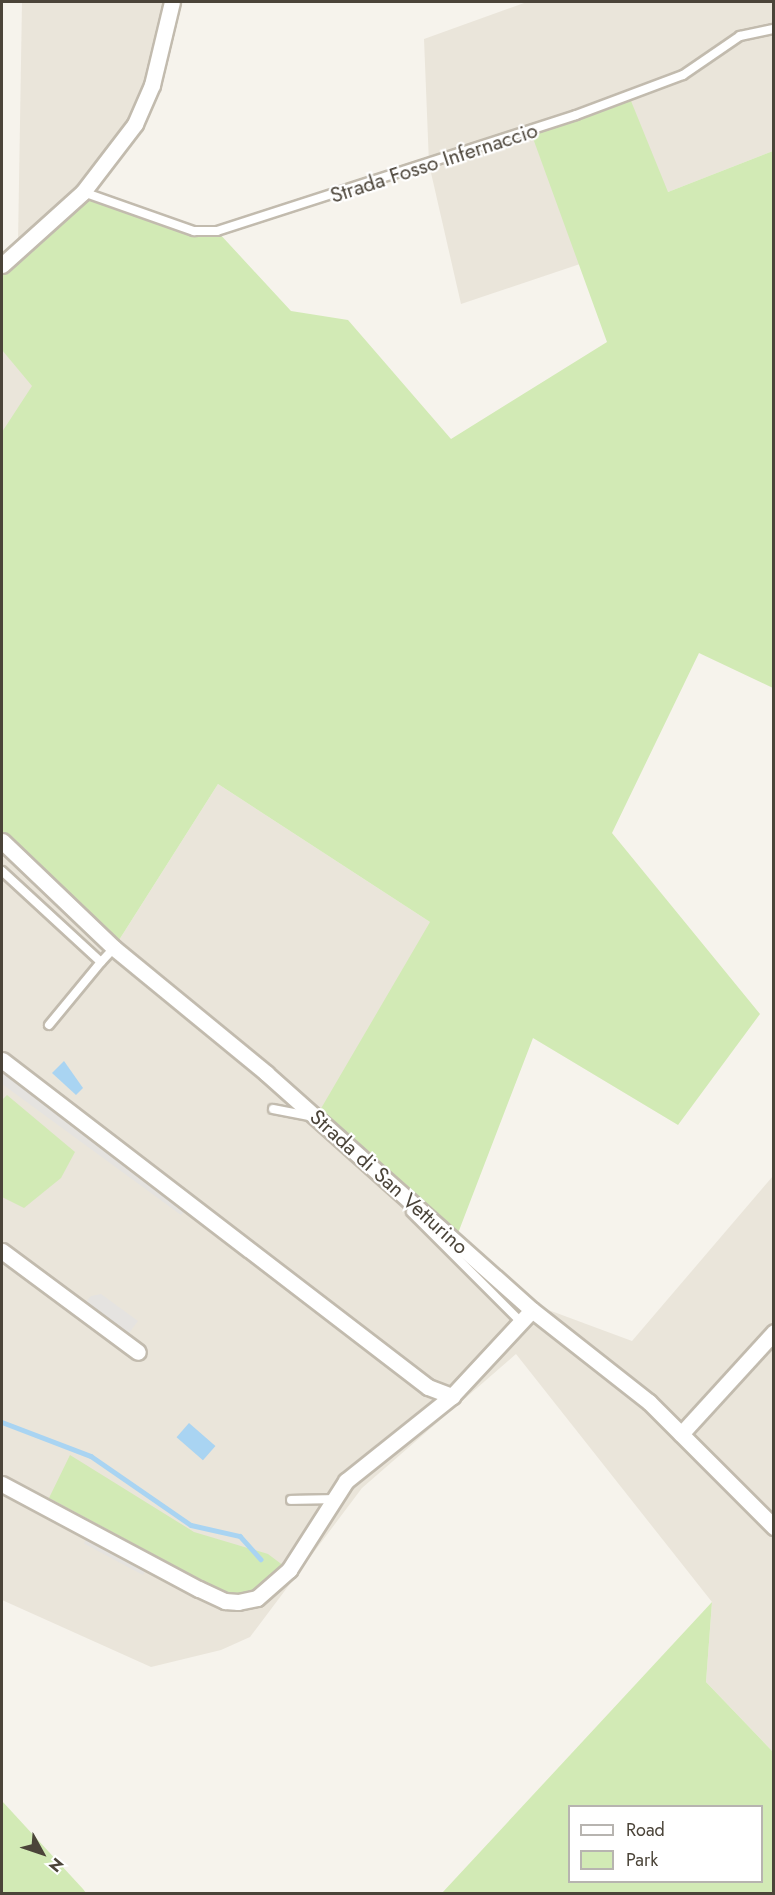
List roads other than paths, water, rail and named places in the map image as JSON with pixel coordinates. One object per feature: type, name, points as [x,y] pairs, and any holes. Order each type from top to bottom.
[{"type":"street","points":[[2,265],[84,192],[112,160],[135,124],[152,85],[172,2]]},
{"type":"street","name":"Strada di San Vetturino","points":[[2,841],[114,948],[316,1117],[532,1310],[594,1355],[681,1434],[774,1527]]},
{"type":"street","points":[[2,1060],[428,1387],[452,1396]]},
{"type":"street","points":[[2,1251],[138,1352]]},
{"type":"street","points":[[2,1484],[169,1574],[225,1601],[238,1602],[257,1598],[289,1570],[346,1481],[452,1396],[532,1310]]},
{"type":"street","points":[[681,1434],[774,1332]]},
{"type":"lane","name":"Strada Fosso Infernaccio","points":[[84,192],[194,231],[217,231],[576,115],[683,75],[740,36],[774,28]]},
{"type":"lane","points":[[2,871],[101,962]]},
{"type":"lane","points":[[49,1025],[114,948]]},
{"type":"lane","points":[[273,1109],[316,1117],[520,1321]]},
{"type":"lane","points":[[291,1500],[335,1499]]},
{"type":"water","points":[[64,1061],[83,1088],[76,1095],[52,1073]]},
{"type":"water","points":[[189,1423],[215,1446],[203,1460],[177,1437]]},
{"type":"waterway","points":[[2,1422],[91,1456],[191,1525],[240,1536],[261,1559]]}]
